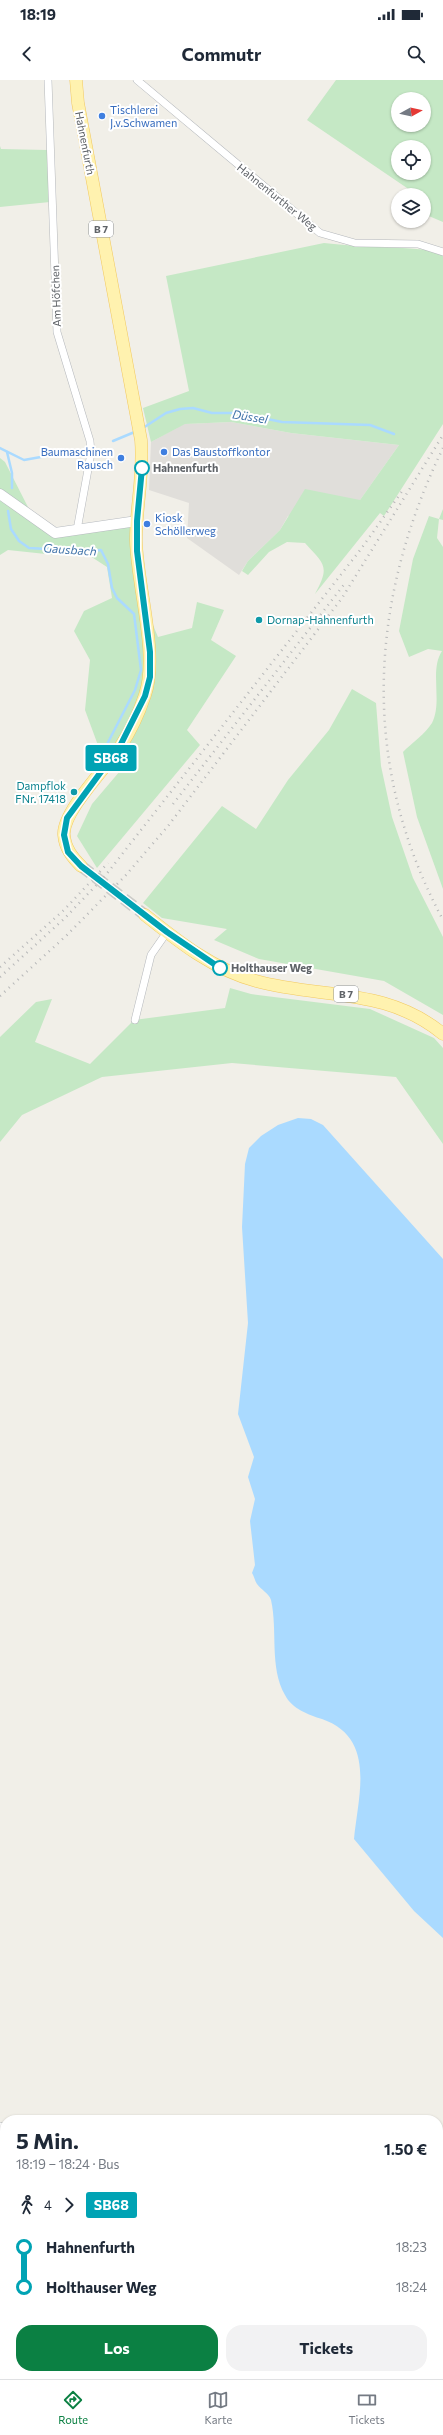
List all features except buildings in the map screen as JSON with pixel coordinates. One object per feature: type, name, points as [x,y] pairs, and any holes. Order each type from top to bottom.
[{"type":"main road","name":"Hahnenfurth","points":[[76,80],[78,103],[140,440],[143,464],[137,521],[138,577],[150,652],[150,677],[142,702],[120,746],[67,818],[64,835],[68,852],[81,866]]},
{"type":"main road","name":"B 7","points":[[145,916],[220,968],[276,986],[372,999],[413,1015],[443,1034]]},
{"type":"street","name":"Am Höfchen","points":[[48,80],[57,332],[90,441],[91,453],[80,504],[77,530]]},
{"type":"street","name":"Hahnenfurther Weg","points":[[137,80],[320,233],[355,243],[418,244],[443,252]]},
{"type":"street","points":[[0,494],[55,533],[137,521]]},
{"type":"street","points":[[135,1020],[150,955],[167,932]]},
{"type":"shaded area","points":[[231,422],[291,433],[399,445],[360,500],[288,516],[280,530],[248,561],[239,575],[187,538],[189,503],[149,490],[151,442],[184,424]]},
{"type":"green space","points":[[336,80],[443,80],[443,222],[431,217],[431,188],[407,188],[395,180],[431,180],[431,140],[391,140],[391,177],[307,120]]},
{"type":"green space","points":[[0,146],[1,149],[47,150],[50,202],[0,207]]},
{"type":"green space","points":[[324,243],[443,252],[443,424],[384,516],[380,513],[315,594],[320,585],[324,571],[321,561],[305,543],[287,542],[269,552],[248,575],[242,571],[248,561],[280,530],[305,489],[360,500],[399,445],[291,433],[231,422],[185,424],[151,442],[143,408],[189,391],[166,276]]},
{"type":"green space","points":[[0,458],[5,462],[30,511],[63,533],[133,525],[137,587],[158,637],[192,628],[197,602],[224,610],[211,640],[236,656],[187,730],[200,745],[97,868],[77,836],[92,804],[120,771],[99,748],[85,710],[90,660],[74,631],[84,611],[112,598],[107,567],[87,554],[55,555],[8,550],[0,555]]},
{"type":"green space","points":[[443,509],[443,520],[439,519]]},
{"type":"green space","points":[[429,516],[439,519],[437,538],[443,547],[443,889],[417,817],[403,752],[422,735],[432,723],[435,714],[437,696],[436,668],[442,651],[428,649],[409,657],[399,631],[413,559]]},
{"type":"green space","points":[[352,689],[376,703],[381,766],[392,817],[413,878],[443,937],[443,1015],[384,981],[259,959],[214,940],[227,929],[162,918],[143,903],[222,806],[256,829],[288,780],[329,730]]},
{"type":"green space","points":[[230,988],[251,994],[370,1009],[434,1038],[443,1048],[443,1144],[396,1077],[232,1063],[102,1077],[22,1115],[0,1142],[0,1037],[36,1002],[52,999],[35,1042],[90,1064],[134,1020],[225,1008]]},
{"type":"water","points":[[298,1118],[311,1119],[323,1125],[443,1259],[443,1938],[414,1911],[354,1839],[360,1787],[360,1770],[357,1754],[351,1740],[339,1728],[296,1708],[285,1695],[280,1684],[275,1661],[274,1624],[271,1600],[269,1595],[257,1584],[252,1573],[255,1565],[250,1521],[255,1499],[248,1477],[254,1457],[238,1414],[248,1323],[242,1227],[245,1164],[249,1148],[261,1136],[278,1125]]},
{"type":"waterway","name":"Düssel","points":[[143,428],[166,413],[180,409],[193,408],[212,413],[238,413],[282,422],[370,425],[394,434]]},
{"type":"waterway","name":"Düssel","points":[[113,441],[137,431]]},
{"type":"waterway","name":"Düssel","points":[[0,448],[24,460],[63,453]]},
{"type":"waterway","name":"Gausbach","points":[[7,452],[12,473],[12,488]]},
{"type":"waterway","name":"Gausbach","points":[[8,511],[11,529],[19,541],[29,548],[84,551],[101,550],[108,564],[112,588],[117,598],[134,614],[141,670],[135,690],[102,754]]},
{"type":"tunnel","points":[[81,866],[145,915]]},
{"type":"railway","points":[[0,996],[67,935],[126,875],[168,826],[342,598],[443,435]]},
{"type":"railway","points":[[443,448],[418,506],[400,565],[388,625],[384,684],[387,743],[397,803],[416,862],[443,920]]},
{"type":"railway","points":[[0,977],[65,918],[105,876],[361,549],[403,490]]},
{"type":"railway","points":[[173,804],[346,582]]},
{"type":"railway","points":[[0,967],[64,910],[108,863]]},
{"type":"bus line","name":"SB68","points":[[142,468],[141,496],[136,538],[138,577],[150,652],[150,677],[145,696],[120,746],[67,818],[64,835],[68,852],[81,866],[194,952],[220,968]]},
{"type":"place","name":"Tischlerei J.v.Schwamen","points":[[102,116]]},
{"type":"place","name":"Das Baustoffkontor","points":[[164,452]]},
{"type":"place","name":"Baumaschinen Rausch","points":[[121,458]]},
{"type":"place","name":"Hahnenfurth","points":[[142,468]]},
{"type":"place","name":"Kiosk Schöllerweg","points":[[147,524]]},
{"type":"place","name":"Dornap-Hahnenfurth","points":[[259,620]]},
{"type":"place","name":"Dampflok FNr. 17418","points":[[74,792]]},
{"type":"place","name":"Holthauser Weg","points":[[220,968]]}]
